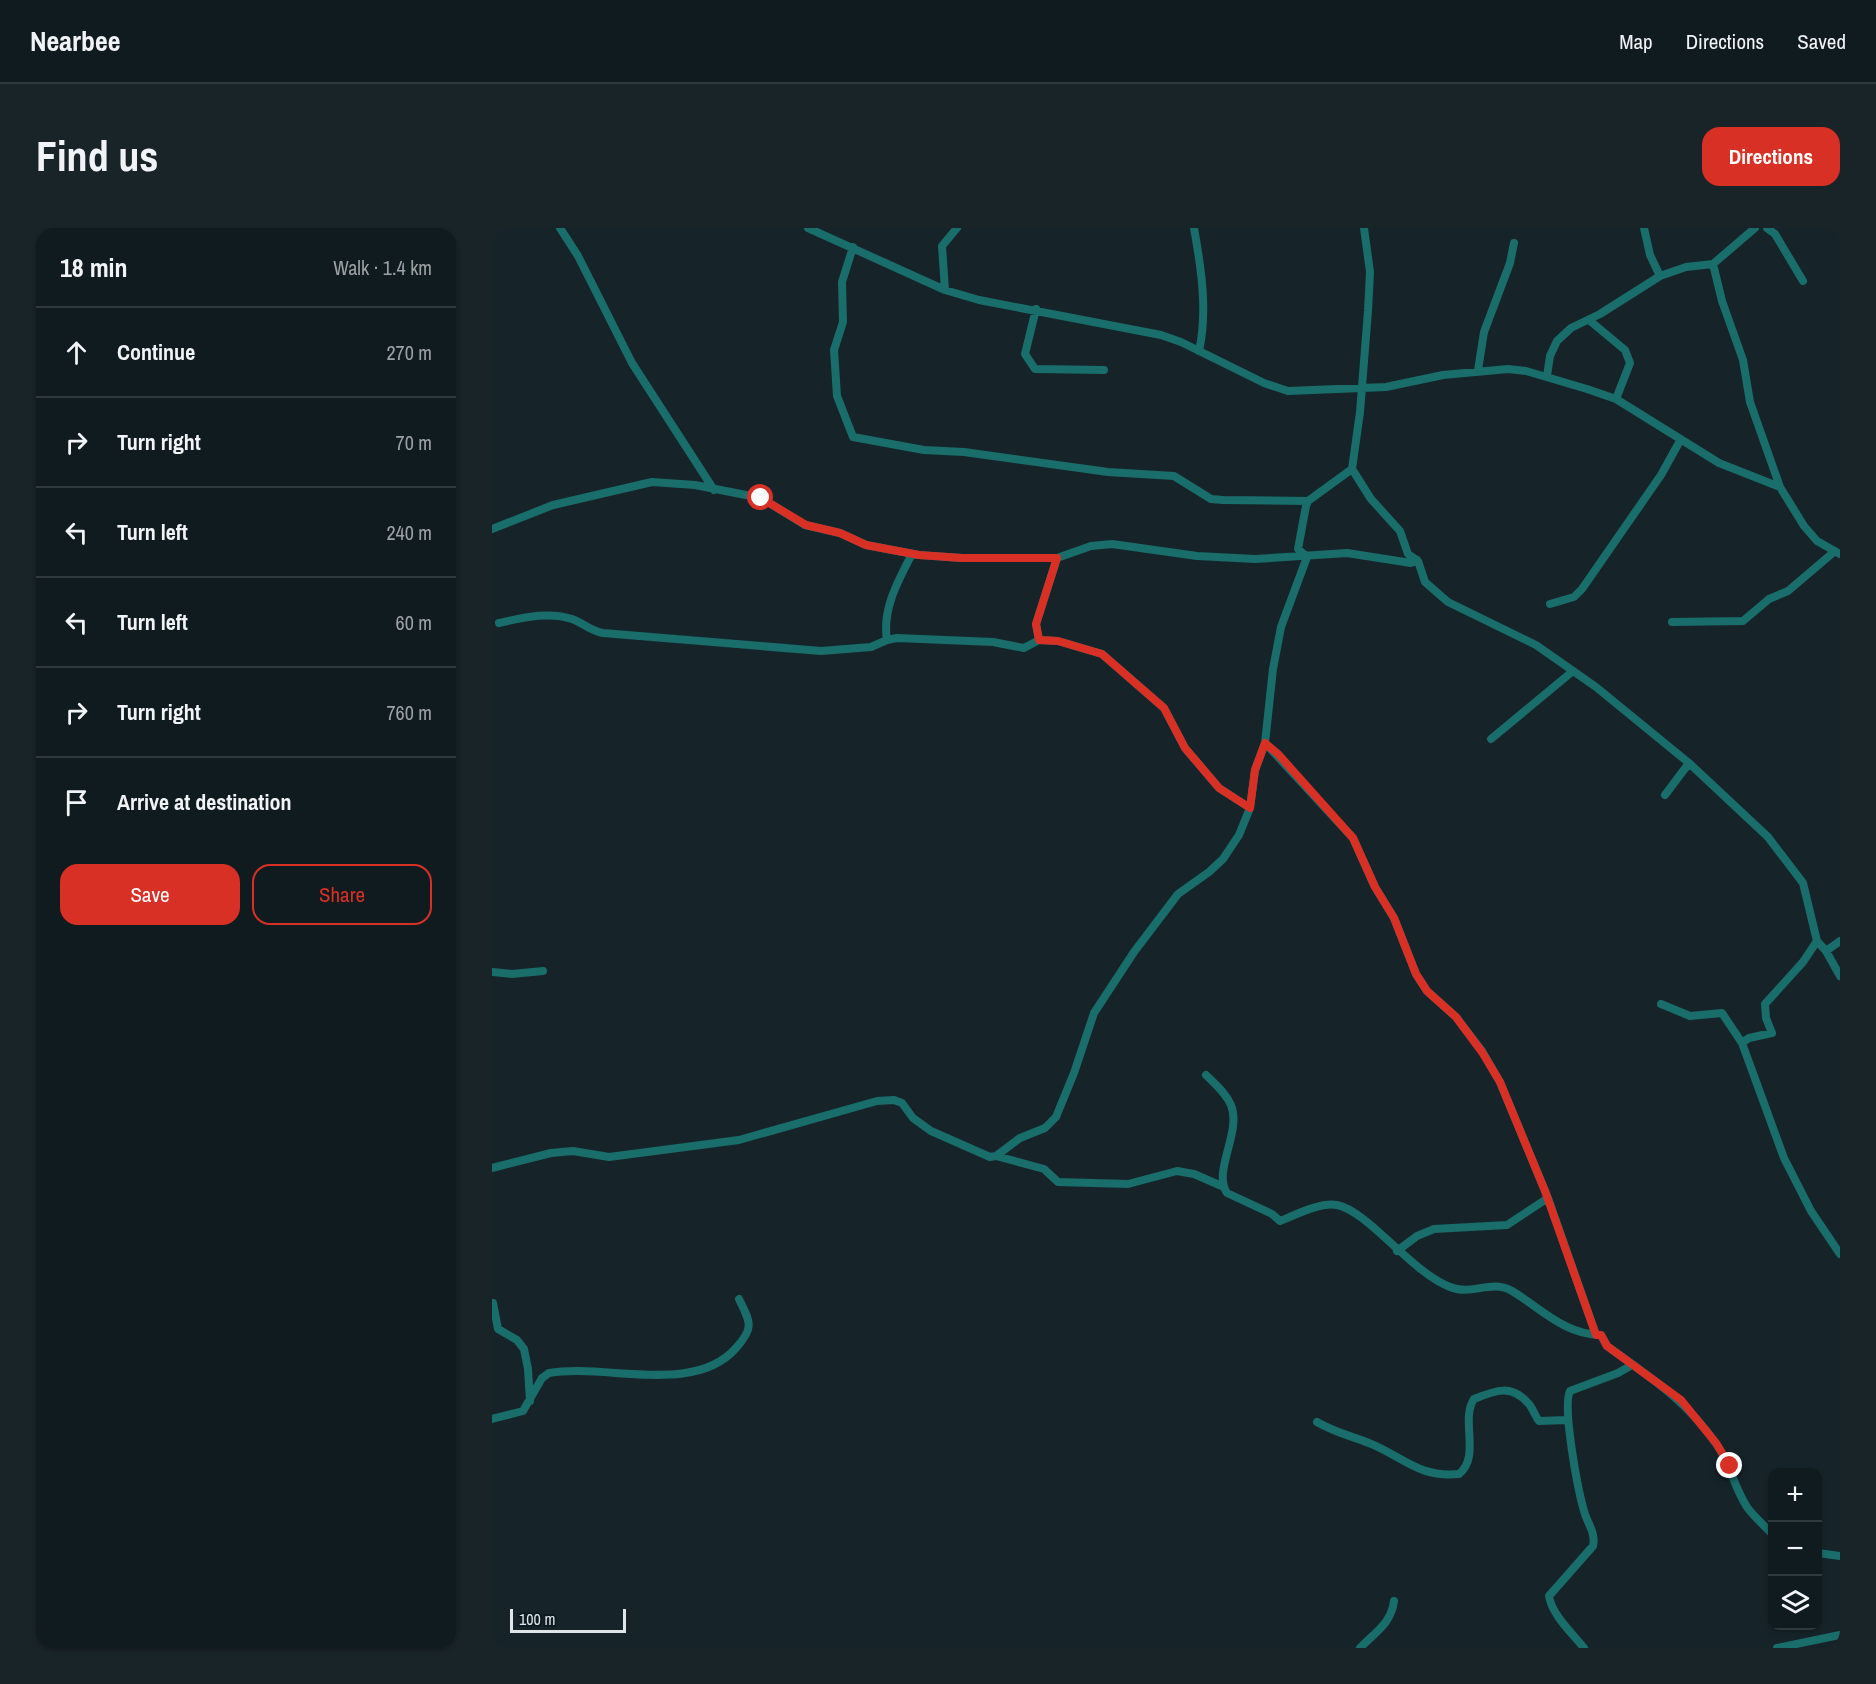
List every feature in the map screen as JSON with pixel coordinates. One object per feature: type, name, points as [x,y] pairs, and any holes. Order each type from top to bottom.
[{"type":"street","points":[[560,228],[578,256],[632,363],[714,490]]},
{"type":"street","points":[[808,228],[945,290],[979,300],[1036,309],[1161,335],[1264,383],[1288,391],[1362,389],[1478,370],[1509,369],[1547,376],[1617,399],[1736,471],[1754,475],[1780,487]]},
{"type":"street","points":[[945,290],[942,246],[957,228]]},
{"type":"street","points":[[1194,228],[1204,322],[1198,351]]},
{"type":"street","points":[[1364,228],[1370,272],[1362,389],[1352,469],[1371,499],[1400,531],[1408,554],[1417,560],[1425,582],[1448,602],[1536,645],[1573,671],[1689,763],[1768,837],[1803,883],[1817,941],[1826,951],[1840,976]]},
{"type":"street","points":[[1644,228],[1650,255],[1660,276]]},
{"type":"street","points":[[1547,376],[1550,356],[1557,341],[1572,328],[1660,276],[1686,267],[1713,264],[1755,228]]},
{"type":"street","points":[[1767,228],[1775,234],[1803,281]]},
{"type":"street","points":[[1478,370],[1484,332],[1510,263],[1514,243]]},
{"type":"street","points":[[853,247],[842,282],[843,322],[834,351],[837,396],[853,437],[924,450],[964,452],[1108,472],[1174,476],[1211,499],[1308,501],[1352,469]]},
{"type":"street","points":[[1672,622],[1743,621],[1769,599],[1788,591],[1837,552],[1817,541],[1804,526],[1780,487],[1750,402],[1743,360],[1722,301],[1713,264]]},
{"type":"street","points":[[1036,309],[1025,354],[1030,366],[1035,369],[1104,370]]},
{"type":"street","points":[[1589,320],[1625,350],[1630,363],[1617,399]]},
{"type":"street","points":[[1550,604],[1574,597],[1582,589],[1655,484],[1681,439]]},
{"type":"street","points":[[492,529],[553,505],[652,482],[695,485],[761,498],[806,525],[840,533],[866,545],[912,554],[962,558],[1057,558],[1090,546],[1112,544],[1197,556],[1254,559],[1347,553],[1411,563],[1417,560]]},
{"type":"street","points":[[1307,556],[1298,549],[1308,501]]},
{"type":"street","points":[[887,640],[886,627],[893,591],[912,554]]},
{"type":"street","points":[[996,1156],[1020,1138],[1045,1128],[1056,1117],[1074,1073],[1094,1013],[1134,952],[1178,894],[1209,872],[1233,846],[1250,808],[1255,770],[1265,743],[1273,669],[1281,627],[1307,556]]},
{"type":"street","points":[[1039,640],[1036,624],[1057,558]]},
{"type":"street","points":[[499,623],[528,617],[553,616],[571,619],[603,633],[821,651],[872,647],[897,638],[993,642],[1024,648],[1039,640],[1058,641],[1102,654],[1164,708],[1185,748],[1219,788],[1250,808]]},
{"type":"street","points":[[1491,739],[1573,671]]},
{"type":"street","points":[[1265,743],[1353,838],[1375,887],[1394,918],[1416,974],[1427,991],[1456,1017],[1482,1052],[1500,1082],[1548,1198],[1596,1335],[1601,1335]]},
{"type":"street","points":[[1665,795],[1689,763]]},
{"type":"street","points":[[1742,1042],[1757,1035],[1772,1033],[1766,1018],[1765,1004],[1803,962],[1817,941]]},
{"type":"street","points":[[1826,951],[1840,941]]},
{"type":"street","points":[[492,972],[512,974],[543,971]]},
{"type":"street","points":[[1661,1004],[1690,1016],[1721,1012],[1742,1042],[1784,1158],[1811,1211],[1840,1253]]},
{"type":"street","points":[[1206,1076],[1221,1090],[1231,1105],[1233,1128],[1224,1165],[1224,1187],[1227,1193],[1272,1214],[1280,1221],[1326,1205],[1337,1205],[1360,1218],[1397,1251],[1438,1282],[1453,1289],[1471,1290],[1497,1285],[1510,1290],[1570,1330],[1601,1335]]},
{"type":"street","points":[[492,1168],[551,1153],[573,1151],[609,1157],[739,1140],[877,1101],[894,1100],[902,1103],[913,1118],[931,1131],[986,1156],[996,1156],[1044,1169],[1058,1182],[1128,1184],[1177,1171],[1194,1174],[1224,1187]]},
{"type":"street","points":[[1397,1251],[1417,1236],[1434,1229],[1507,1225],[1548,1198]]},
{"type":"street","points":[[492,1419],[523,1411],[542,1378],[549,1373],[692,1373],[714,1364],[729,1356],[750,1330],[749,1321],[739,1299]]},
{"type":"street","points":[[493,1303],[498,1329],[516,1340],[527,1358],[530,1401]]},
{"type":"street","points":[[1601,1335],[1607,1346],[1670,1390],[1696,1418],[1730,1466],[1739,1493],[1748,1509],[1768,1529]]},
{"type":"street","points":[[1584,1648],[1556,1612],[1549,1596],[1593,1546],[1594,1540],[1584,1511],[1567,1420],[1570,1391],[1618,1373],[1632,1365]]},
{"type":"street","points":[[1317,1422],[1335,1433],[1370,1443],[1420,1472],[1449,1475],[1459,1474],[1467,1465],[1470,1410],[1474,1399],[1504,1388],[1531,1406],[1539,1421],[1567,1420]]},
{"type":"street","points":[[1822,1554],[1840,1556]]},
{"type":"street","points":[[1360,1648],[1388,1621],[1393,1613],[1394,1601]]},
{"type":"street","points":[[1777,1648],[1840,1635]]},
{"type":"route","points":[[761,498],[773,503],[806,525],[840,533],[866,545],[919,555],[962,558],[1057,558],[1036,624],[1039,640],[1058,641],[1102,654],[1164,708],[1185,748],[1219,788],[1250,808],[1255,770],[1265,743],[1278,754],[1353,838],[1375,887],[1394,918],[1416,974],[1427,991],[1456,1017],[1482,1052],[1500,1082],[1526,1140],[1564,1240],[1596,1335],[1601,1335],[1607,1346],[1681,1400],[1716,1443],[1730,1466]]}]
